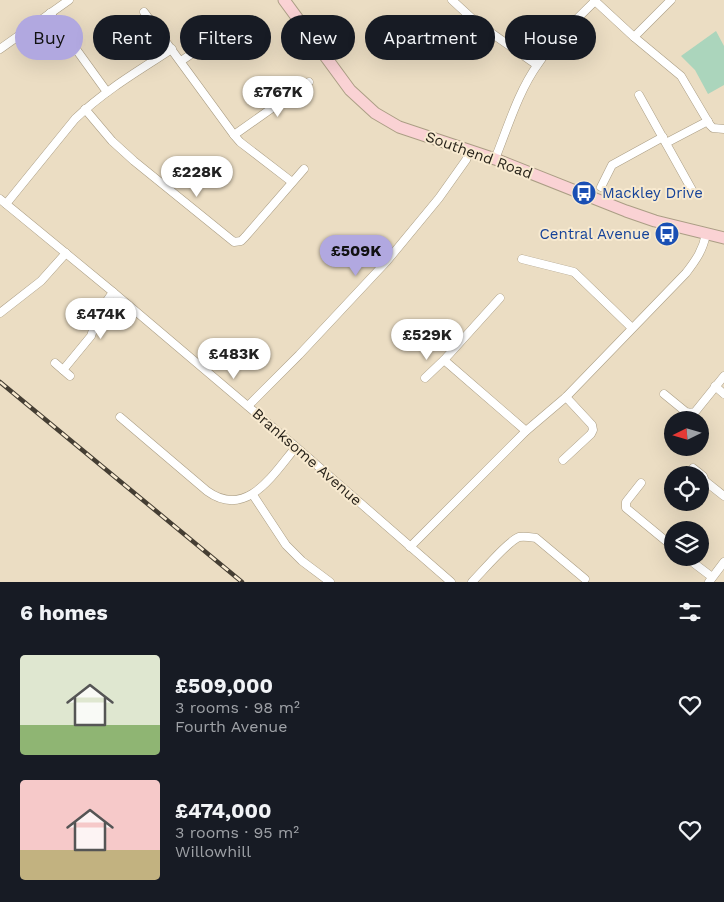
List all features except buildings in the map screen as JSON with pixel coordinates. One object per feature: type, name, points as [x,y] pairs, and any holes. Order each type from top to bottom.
[{"type":"street","points":[[1,45],[69,0]]},
{"type":"street","name":"Southend Road","points":[[284,0],[350,90],[375,113],[399,127],[495,159],[655,221],[724,238]]},
{"type":"street","points":[[452,0],[477,23],[537,65]]},
{"type":"street","points":[[634,37],[670,0]]},
{"type":"street","points":[[495,159],[522,94],[537,65],[556,40],[595,1],[681,76],[708,121],[714,128],[724,129]]},
{"type":"street","points":[[144,12],[240,142],[292,182]]},
{"type":"street","points":[[50,13],[107,92]]},
{"type":"street","points":[[3,201],[85,110],[107,92],[172,49]]},
{"type":"street","points":[[234,135],[308,82]]},
{"type":"street","points":[[639,95],[692,190]]},
{"type":"street","points":[[85,110],[112,142],[234,242],[241,241],[245,237],[304,169]]},
{"type":"street","points":[[601,187],[612,165],[708,121]]},
{"type":"street","points":[[248,406],[387,261],[439,198],[466,160],[470,150]]},
{"type":"street","name":"Branksome Avenue","points":[[3,201],[114,292],[451,582]]},
{"type":"street","points":[[410,548],[526,431],[566,396],[686,273],[704,246],[706,234]]},
{"type":"street","points":[[0,313],[41,281],[66,253]]},
{"type":"street","points":[[522,259],[574,272],[632,328]]},
{"type":"street","points":[[63,370],[91,336],[99,312],[114,292]]},
{"type":"street","points":[[425,378],[444,360],[500,298]]},
{"type":"street","points":[[444,360],[526,431]]},
{"type":"street","points":[[55,363],[70,376]]},
{"type":"street","points":[[664,394],[686,412],[691,413],[694,412],[724,376]]},
{"type":"street","points":[[715,386],[724,394]]},
{"type":"street","points":[[563,460],[593,430],[592,425],[566,396]]},
{"type":"street","points":[[120,417],[215,496],[224,499],[239,500],[253,495],[296,447]]},
{"type":"street","points":[[641,483],[626,502],[626,508],[664,539]]},
{"type":"street","points":[[709,484],[724,496]]},
{"type":"street","points":[[253,495],[286,545],[302,561],[330,582]]},
{"type":"street","points":[[472,582],[508,545],[518,538],[526,536],[536,538],[585,579]]},
{"type":"street","points":[[695,566],[710,580],[724,562]]},
{"type":"green space","points":[[716,31],[724,46],[724,85],[708,94],[695,70],[681,56]]},
{"type":"railway","points":[[0,382],[242,582]]},
{"type":"place","name":"Mackley Drive","points":[[584,193]]},
{"type":"place","name":"Central Avenue","points":[[667,234]]}]
